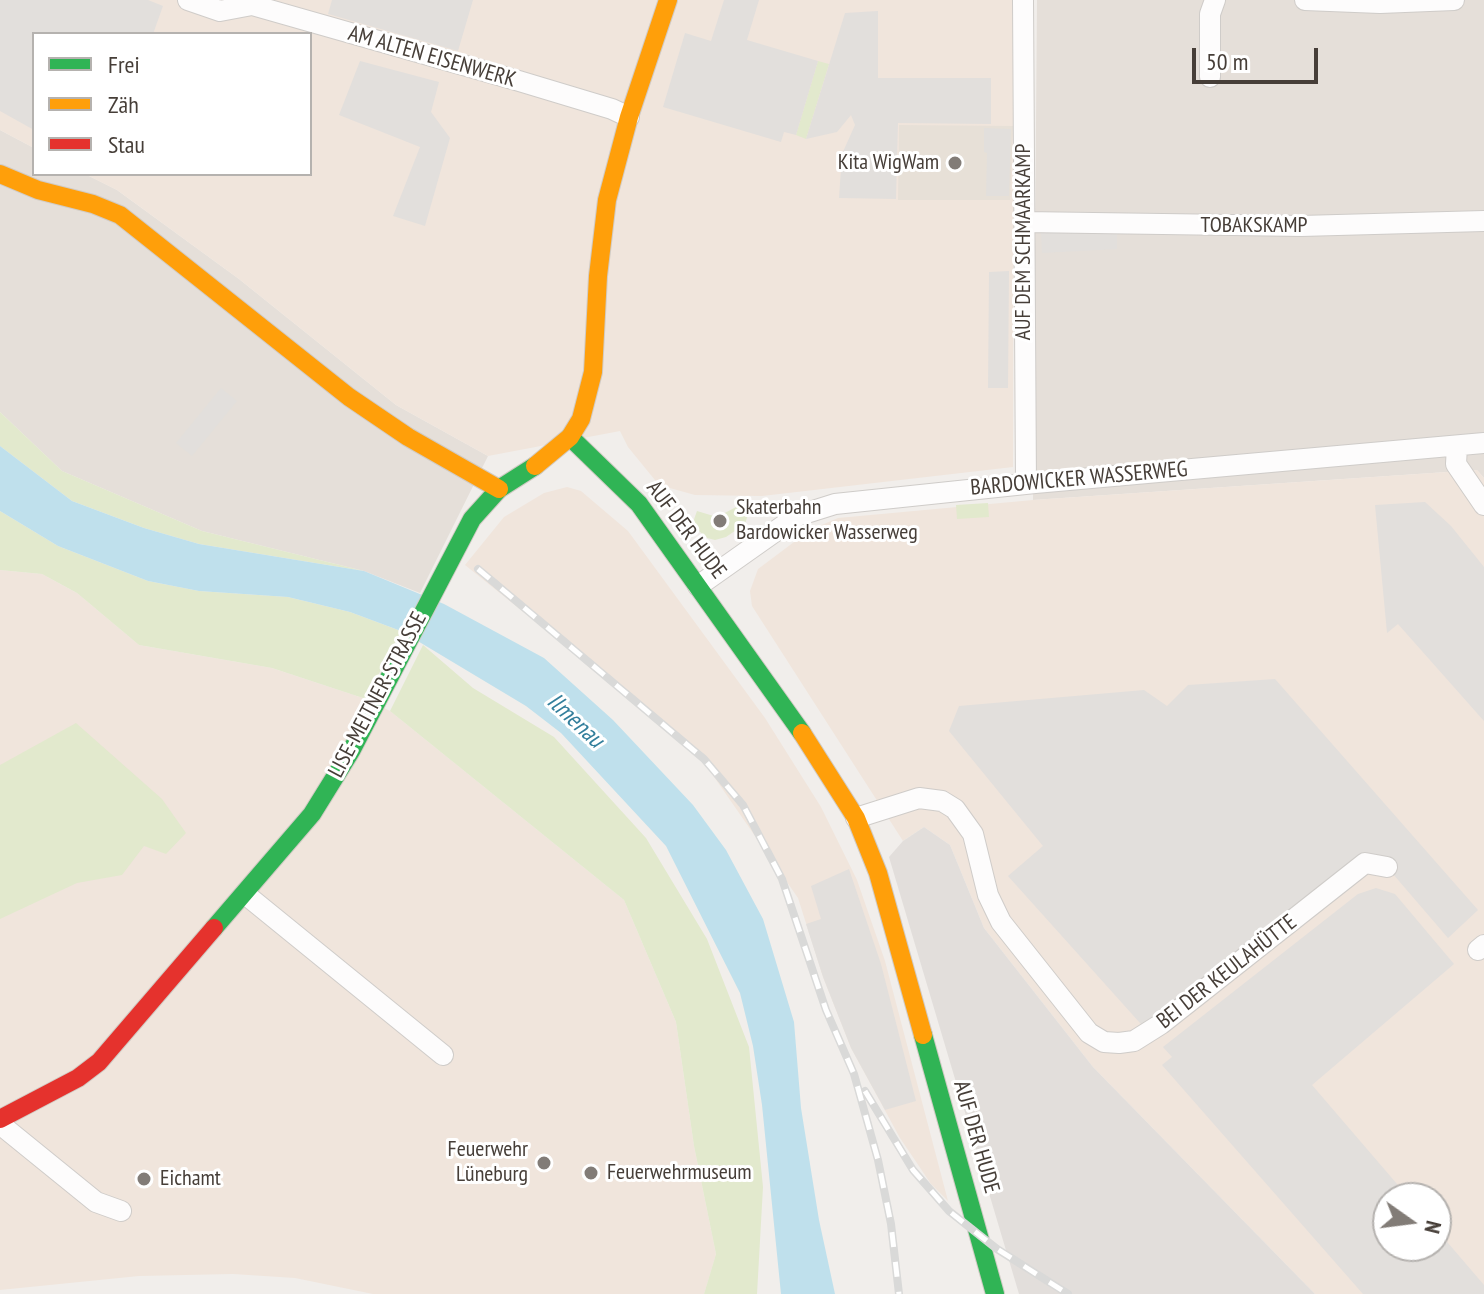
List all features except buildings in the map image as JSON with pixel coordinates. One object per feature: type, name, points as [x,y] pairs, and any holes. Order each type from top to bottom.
[{"type":"street","name":"AM ALTEN EISENWERK","points":[[188,0],[220,11],[252,5],[532,85],[629,117]]},
{"type":"street","points":[[0,174],[38,190],[93,204],[120,215],[356,403],[499,489],[538,464],[570,437],[581,419],[589,396],[601,238],[610,188],[629,117],[668,0]]},
{"type":"street","name":"AUF DEM SCHMAARKAMP","points":[[1023,0],[1026,484]]},
{"type":"street","points":[[1210,77],[1210,14],[1215,0]]},
{"type":"street","points":[[1305,0],[1333,3],[1454,0]]},
{"type":"street","name":"TOBAKSKAMP","points":[[1024,222],[1301,226],[1484,221]]},
{"type":"street","name":"AUF DER HUDE","points":[[570,437],[639,504],[821,759],[856,818],[878,873],[995,1294]]},
{"type":"street","name":"BARDOWICKER WASSERWEG","points":[[698,586],[797,516],[818,508],[870,499],[1484,443]]},
{"type":"street","points":[[1457,446],[1456,464],[1484,505]]},
{"type":"street","name":"LISE-MEITNER-STRASSE","points":[[121,1211],[96,1202],[0,1121],[78,1078],[99,1062],[312,814],[373,710],[472,519],[499,489]]},
{"type":"street","name":"BEI DER KEULAHÜTTE","points":[[856,818],[919,798],[942,801],[955,809],[973,834],[988,895],[1001,922],[1089,1033],[1104,1042],[1134,1041],[1161,1024],[1365,863],[1387,867]]},
{"type":"street","points":[[245,894],[443,1055]]},
{"type":"shaded area","points":[[0,0],[1014,0],[1013,467],[762,496],[695,495],[659,485],[628,447],[620,431],[488,456],[396,405],[239,279],[117,190],[89,176],[312,176],[312,32],[32,32],[32,147],[0,130]]},
{"type":"shaded area","points":[[0,0],[148,0],[163,6],[154,32],[32,32],[32,129],[0,111]]},
{"type":"shaded area","points":[[332,0],[473,0],[458,51],[328,14]]},
{"type":"shaded area","points":[[724,0],[759,0],[747,40],[818,61],[796,135],[784,132],[781,142],[663,107],[685,33],[711,41]]},
{"type":"shaded area","points":[[1037,0],[1484,0],[1484,478],[1477,470],[1033,500]]},
{"type":"shaded area","points":[[878,11],[878,78],[991,78],[991,124],[898,123],[896,199],[839,198],[842,154],[855,125],[851,115],[837,132],[806,139],[845,13]]},
{"type":"shaded area","points":[[360,61],[439,82],[431,112],[450,138],[425,226],[393,216],[420,147],[339,115]]},
{"type":"shaded area","name":"Kita WigWam","points":[[899,125],[1013,126],[1010,200],[898,200]]},
{"type":"shaded area","points":[[984,128],[1011,129],[1009,196],[986,196]]},
{"type":"shaded area","points":[[0,130],[32,147],[32,176],[89,176],[117,190],[239,279],[396,405],[488,456],[420,593],[364,571],[202,531],[62,471],[0,412]]},
{"type":"shaded area","points":[[1041,231],[1117,231],[1117,249],[1042,253]]},
{"type":"shaded area","points":[[1009,271],[1008,388],[988,388],[989,272]]},
{"type":"shaded area","points":[[221,388],[237,401],[192,456],[176,443]]},
{"type":"shaded area","points":[[1477,470],[1484,478],[1484,1294],[1315,1294],[1093,1067],[984,928],[950,845],[924,827],[903,841],[752,606],[750,591],[758,569],[810,530],[838,518],[1033,500]]},
{"type":"shaded area","points":[[567,487],[581,491],[628,531],[765,718],[821,807],[857,880],[885,961],[948,1201],[931,1184],[900,1138],[851,1048],[823,977],[798,898],[703,761],[465,565],[504,517],[544,493]]},
{"type":"shaded area","points":[[1425,502],[1451,526],[1484,567],[1484,721],[1398,624],[1387,633],[1375,505]]},
{"type":"shaded area","points":[[0,570],[42,574],[77,593],[139,645],[272,668],[366,699],[390,711],[624,900],[676,1022],[694,1146],[716,1254],[704,1294],[373,1294],[295,1278],[233,1274],[139,1276],[0,1290]]},
{"type":"shaded area","points":[[1275,679],[1478,910],[1448,938],[1387,867],[1365,864],[1149,1033],[1008,876],[1043,846],[949,731],[959,706],[1144,690],[1167,706],[1188,685]]},
{"type":"shaded area","points":[[924,827],[950,845],[984,928],[1093,1067],[1315,1294],[1019,1294],[889,857],[903,841]]},
{"type":"shaded area","points":[[849,869],[881,964],[916,1101],[885,1110],[851,1048],[806,924],[821,919],[811,886]]},
{"type":"shaded area","points":[[1376,888],[1395,894],[1454,964],[1312,1085],[1395,1182],[1372,1182],[1372,1262],[1452,1262],[1452,1248],[1484,1285],[1484,1294],[1363,1294],[1162,1065],[1172,1057],[1163,1047],[1358,894]]},
{"type":"green space","points":[[818,61],[829,64],[806,139],[796,135]]},
{"type":"green space","points":[[0,412],[62,471],[202,531],[364,571],[199,544],[144,528],[72,501],[0,446]]},
{"type":"green space","points":[[988,503],[989,517],[957,519],[956,505]]},
{"type":"green space","name":"Skaterbahn Bardowicker Wasserweg","points":[[740,505],[751,505],[745,524],[726,537],[715,540],[707,538],[692,525],[697,511],[717,517]]},
{"type":"green space","points":[[0,511],[58,546],[148,581],[199,591],[288,597],[350,612],[401,631],[366,699],[272,668],[139,645],[77,593],[42,574],[0,570]]},
{"type":"green space","points":[[423,645],[473,688],[554,737],[646,838],[707,939],[749,1047],[763,1187],[757,1294],[704,1294],[716,1254],[694,1146],[676,1022],[624,900],[390,711]]},
{"type":"green space","points":[[76,723],[162,799],[186,833],[166,854],[144,846],[122,875],[77,883],[0,919],[0,765]]},
{"type":"water","name":"Ilmenau","points":[[0,446],[72,501],[144,528],[199,544],[364,571],[444,604],[544,658],[613,720],[693,805],[726,850],[763,919],[794,1022],[801,1108],[819,1220],[835,1294],[781,1294],[762,1105],[753,1046],[740,993],[666,846],[561,733],[526,706],[401,631],[350,612],[288,597],[199,591],[148,581],[58,546],[0,511]]},
{"type":"railway","points":[[478,569],[704,759],[743,805],[782,879],[826,1010],[854,1074],[878,1160],[891,1224],[899,1294]]},
{"type":"railway","points":[[865,1091],[913,1170],[949,1211],[997,1249],[1068,1294]]},
{"type":"traffic: fast","points":[[570,437],[639,504],[802,733]]},
{"type":"traffic: fast","points":[[214,928],[312,814],[351,751],[472,519],[499,489],[535,466]]},
{"type":"traffic: fast","points":[[923,1035],[995,1294]]},
{"type":"traffic: slow","points":[[535,466],[570,437],[581,419],[593,372],[598,276],[607,200],[629,117],[668,0]]},
{"type":"traffic: slow","points":[[0,174],[38,190],[93,204],[120,215],[349,397],[408,437],[499,489]]},
{"type":"traffic: slow","points":[[802,733],[856,818],[878,873],[923,1035]]},
{"type":"traffic: jam","points":[[0,1119],[78,1078],[99,1062],[214,928]]},
{"type":"place","name":"Kita WigWam","points":[[955,163]]},
{"type":"place","name":"Skaterbahn Bardowicker Wasserweg","points":[[720,521]]},
{"type":"place","name":"Feuerwehr Lüneburg","points":[[544,1163]]},
{"type":"place","name":"Feuerwehrmuseum","points":[[591,1173]]},
{"type":"place","name":"Eichamt","points":[[144,1179]]}]
